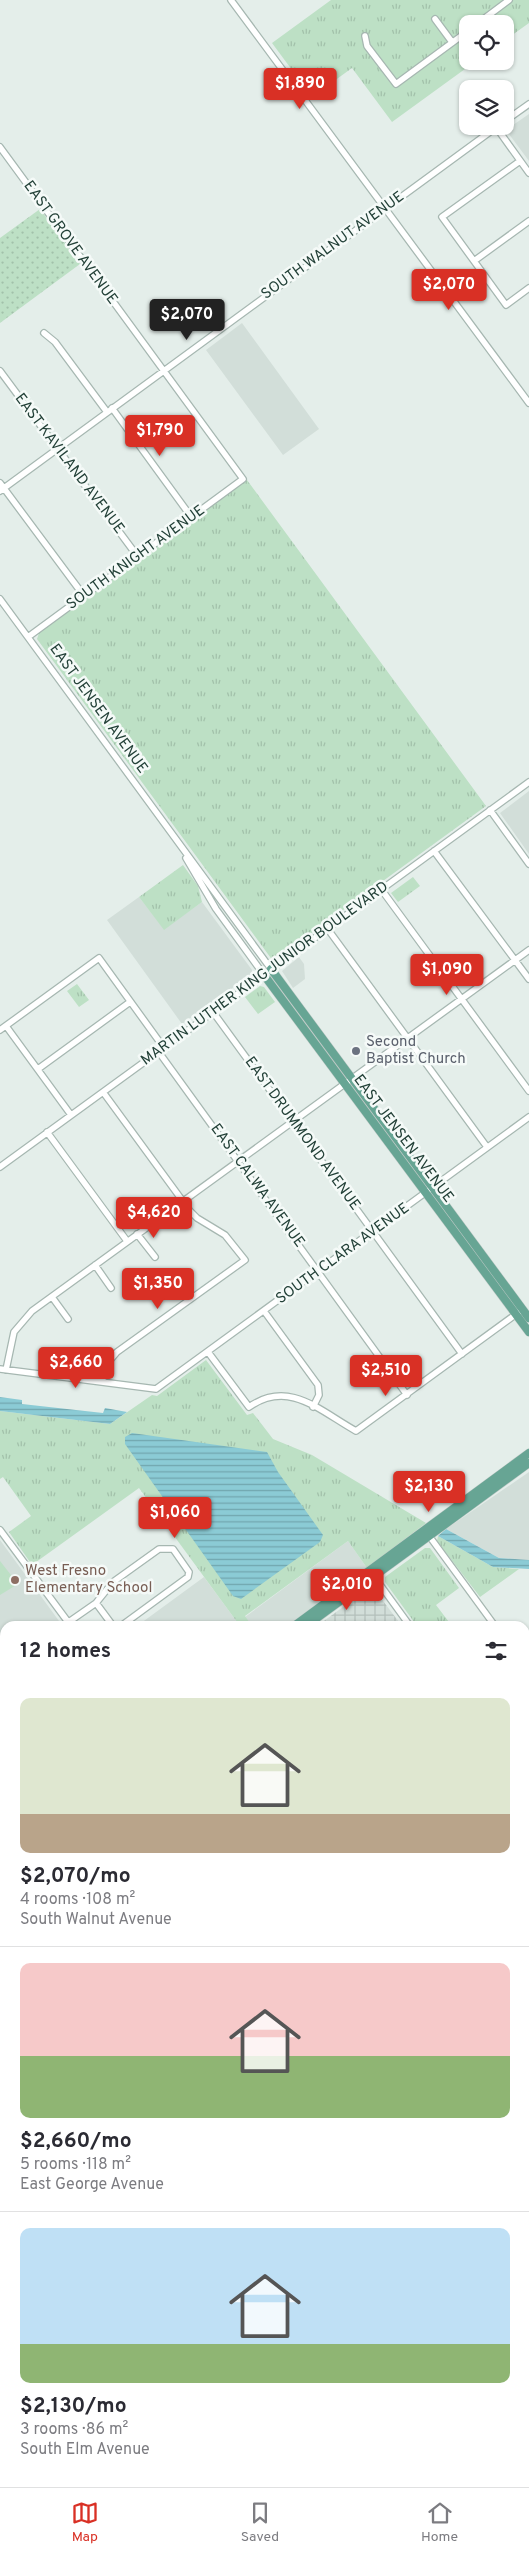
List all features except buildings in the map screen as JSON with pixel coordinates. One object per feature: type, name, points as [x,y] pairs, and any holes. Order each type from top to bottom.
[{"type":"main road","name":"EAST JENSEN AVENUE","points":[[271,969],[427,1193],[529,1332]]},
{"type":"main road","name":"EAST JENSEN AVENUE","points":[[264,975],[434,1188],[529,1318]]},
{"type":"main road","points":[[312,1621],[529,1453]]},
{"type":"main road","points":[[426,1533],[529,1463]]},
{"type":"main road","points":[[302,1621],[372,1574]]},
{"type":"street","points":[[231,0],[529,403]]},
{"type":"street","points":[[489,15],[509,0]]},
{"type":"street","points":[[435,19],[452,42]]},
{"type":"street","points":[[365,36],[367,46],[396,84],[459,37]]},
{"type":"street","points":[[514,115],[529,104]]},
{"type":"street","name":"SOUTH WALNUT AVENUE","points":[[1,488],[486,135]]},
{"type":"street","points":[[502,135],[529,173]]},
{"type":"street","name":"EAST GROVE AVENUE","points":[[1,151],[243,479]]},
{"type":"street","points":[[520,161],[442,217],[506,305],[529,288]]},
{"type":"street","points":[[474,261],[529,221]]},
{"type":"street","points":[[44,333],[55,342],[192,518]]},
{"type":"street","name":"EAST KAVILAND AVENUE","points":[[0,371],[138,557]]},
{"type":"street","name":"SOUTH KNIGHT AVENUE","points":[[28,637],[243,479]]},
{"type":"street","points":[[1,488],[84,596]]},
{"type":"street","name":"EAST JENSEN AVENUE","points":[[0,599],[271,969]]},
{"type":"street","name":"MARTIN LUTHER KING JUNIOR BOULEVARD","points":[[0,1166],[529,782]]},
{"type":"street","points":[[490,810],[529,864]]},
{"type":"street","name":"EAST JENSEN AVENUE","points":[[174,836],[216,909],[264,975]]},
{"type":"street","points":[[434,851],[529,979]]},
{"type":"street","points":[[381,890],[529,1090]]},
{"type":"street","points":[[328,928],[487,1147]]},
{"type":"street","points":[[103,1092],[182,1201],[197,1218],[224,1235],[245,1260],[116,1352],[106,1365],[102,1382],[3,1370],[14,1332],[24,1318],[95,1265],[128,1241],[137,1234],[182,1201],[238,1160],[529,950]]},
{"type":"street","name":"EAST CALWA AVENUE","points":[[6,1026],[99,958],[238,1160],[407,1396]]},
{"type":"street","points":[[38,1069],[130,1002]]},
{"type":"street","name":"EAST DRUMMOND AVENUE","points":[[213,1012],[462,1354]]},
{"type":"street","points":[[0,1030],[6,1026],[71,1115]]},
{"type":"street","name":"SOUTH CLARA AVENUE","points":[[102,1382],[156,1389],[529,1117]]},
{"type":"street","points":[[48,1132],[128,1241]]},
{"type":"street","points":[[137,1234],[155,1257]]},
{"type":"street","points":[[95,1265],[111,1288]]},
{"type":"street","points":[[52,1297],[68,1319]]},
{"type":"street","points":[[208,1352],[249,1407],[262,1399],[279,1394],[292,1396],[356,1432],[523,1310]]},
{"type":"street","points":[[264,1312],[318,1385],[319,1395],[313,1407]]},
{"type":"street","points":[[0,1530],[65,1621]]},
{"type":"street","points":[[426,1533],[491,1621]]},
{"type":"street","points":[[73,1621],[96,1603],[110,1584],[159,1549],[173,1549],[189,1572],[188,1577],[128,1621]]},
{"type":"street","points":[[372,1574],[406,1621]]},
{"type":"street","points":[[96,1603],[109,1621]]},
{"type":"shaded area","points":[[529,114],[529,161],[510,135],[514,135],[514,124]]},
{"type":"shaded area","points":[[242,323],[319,429],[283,455],[206,350]]},
{"type":"shaded area","points":[[529,791],[529,854],[500,813]]},
{"type":"shaded area","points":[[139,897],[164,929],[202,902],[252,970],[252,974],[182,1024],[107,920]]},
{"type":"shaded area","points":[[299,957],[304,964],[305,979],[293,988],[282,971]]},
{"type":"shaded area","points":[[529,1472],[529,1560],[499,1558],[446,1529]]},
{"type":"shaded area","name":"West Fresno Elementary School","points":[[0,1540],[59,1621],[0,1621]]},
{"type":"shaded area","points":[[348,1541],[367,1568],[294,1621],[248,1621],[245,1617]]},
{"type":"shaded area","points":[[204,1577],[236,1621],[144,1621]]},
{"type":"shaded area","points":[[369,1588],[374,1589],[398,1621],[324,1621]]},
{"type":"green space","points":[[331,0],[529,0],[529,23],[514,34],[514,15],[459,15],[459,70],[464,70],[392,122],[352,68],[312,97],[272,43]]},
{"type":"green space","points":[[40,209],[80,264],[0,323],[0,238]]},
{"type":"green space","points":[[247,480],[486,806],[273,961],[37,639],[39,633]]},
{"type":"green space","points":[[183,865],[198,886],[202,902],[164,930],[139,897]]},
{"type":"green space","points":[[413,877],[420,886],[398,902],[391,893]]},
{"type":"green space","points":[[77,984],[89,1000],[79,1007],[67,991]]},
{"type":"green space","points":[[260,986],[264,987],[275,1002],[258,1014],[245,997]]},
{"type":"green space","points":[[206,1360],[247,1415],[253,1413],[273,1439],[312,1455],[426,1523],[367,1568],[348,1541],[245,1616],[248,1621],[236,1621],[139,1488],[32,1565],[9,1532],[31,1516],[3,1477],[0,1479],[0,1411],[110,1424],[152,1395],[157,1396]]},
{"type":"green space","points":[[438,1536],[493,1567],[519,1569],[480,1597],[437,1541]]},
{"type":"green space","points":[[425,1548],[430,1548],[459,1588],[436,1605],[448,1621],[413,1621],[385,1582],[385,1577]]},
{"type":"green space","points":[[0,1561],[18,1584],[0,1595]]},
{"type":"water","points":[[0,1397],[22,1400],[22,1404],[103,1413],[105,1408],[127,1412],[110,1424],[0,1411]]},
{"type":"water","points":[[132,1433],[267,1452],[278,1472],[323,1535],[320,1542],[241,1599],[233,1596],[125,1444],[125,1437]]},
{"type":"water","points":[[446,1529],[499,1558],[529,1560],[529,1569],[493,1567],[438,1536]]},
{"type":"place","name":"Second Baptist Church","points":[[356,1051]]},
{"type":"place","name":"West Fresno Elementary School","points":[[15,1580]]}]
